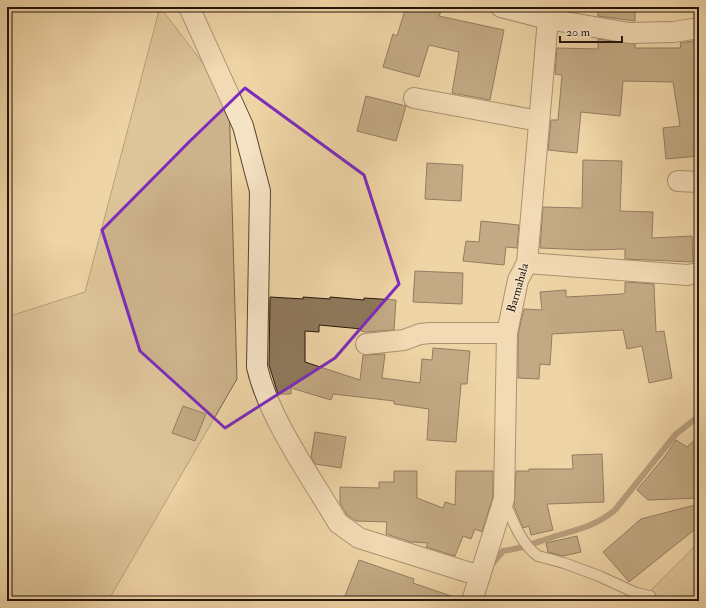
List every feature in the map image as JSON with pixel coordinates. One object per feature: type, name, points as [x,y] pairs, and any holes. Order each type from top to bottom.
[{"type":"street","points":[[189,7],[243,126],[260,191],[257,366],[262,387],[274,414],[338,523],[346,530],[359,538],[480,576]]},
{"type":"street","points":[[501,7],[548,19],[629,33],[673,32],[699,28]]},
{"type":"street","name":"Barmahala","points":[[472,601],[504,499],[507,332],[518,280],[526,263],[548,19]]},
{"type":"street","points":[[414,98],[540,121]]},
{"type":"street","points":[[678,181],[699,182]]},
{"type":"street","points":[[526,263],[687,275],[699,273]]},
{"type":"street","points":[[366,344],[404,340],[420,334],[431,333],[507,332]]},
{"type":"lane","points":[[504,499],[514,525],[530,551],[538,556],[564,563],[599,576],[636,594],[650,596],[651,601]]},
{"type":"highlighted area","points":[[245,88],[364,175],[399,284],[335,358],[225,428],[140,351],[102,230]]},
{"type":"shaded area","points":[[160,7],[229,97],[237,379],[108,601],[7,601],[7,317],[85,292]]},
{"type":"shaded area","points":[[699,542],[699,601],[663,601],[649,592]]},
{"type":"building","points":[[406,7],[428,7],[441,11],[439,16],[504,30],[490,100],[452,93],[459,52],[429,45],[419,77],[383,67],[393,34],[397,36]]},
{"type":"building","points":[[598,7],[635,7],[635,21],[598,16]]},
{"type":"building","points":[[598,39],[635,44],[635,48],[681,48],[680,43],[699,40],[699,156],[666,159],[663,128],[680,126],[673,82],[623,81],[620,116],[581,112],[577,153],[548,150],[551,120],[558,120],[562,75],[555,74],[557,48],[598,49]]},
{"type":"building","points":[[366,96],[406,106],[396,141],[357,131]]},
{"type":"building","points":[[583,160],[622,161],[620,211],[653,212],[652,238],[692,236],[693,262],[625,259],[625,249],[590,250],[540,248],[543,207],[582,208]]},
{"type":"building","points":[[427,163],[463,165],[461,201],[425,199]]},
{"type":"building","points":[[481,221],[519,225],[517,248],[506,247],[504,265],[463,261],[466,241],[479,242]]},
{"type":"building","points":[[415,271],[463,273],[462,304],[413,302]]},
{"type":"building","points":[[625,282],[654,284],[656,332],[664,331],[672,378],[649,383],[642,346],[627,349],[623,330],[552,334],[550,365],[540,364],[539,379],[518,378],[518,334],[524,309],[542,310],[540,292],[566,290],[566,297],[622,294],[625,293]]},
{"type":"building","points":[[270,297],[330,299],[330,297],[364,300],[364,298],[396,300],[394,330],[366,332],[361,331],[362,329],[319,325],[319,332],[305,331],[305,362],[360,380],[363,355],[385,354],[382,378],[420,383],[422,359],[432,360],[433,348],[470,351],[467,384],[461,384],[456,442],[427,440],[429,409],[394,404],[394,401],[333,394],[331,400],[291,388],[291,394],[278,394],[269,365]]},
{"type":"building","points":[[183,406],[206,414],[195,441],[172,433]]},
{"type":"building","points":[[315,432],[346,437],[341,468],[315,464],[311,457]]},
{"type":"building","points":[[699,436],[699,498],[648,500],[637,490],[676,440],[687,447]]},
{"type":"building","points":[[602,454],[604,502],[547,504],[553,530],[531,535],[529,526],[523,528],[514,506],[516,471],[529,471],[529,469],[573,469],[572,455]]},
{"type":"building","points":[[394,471],[417,471],[417,498],[443,508],[445,502],[455,505],[456,471],[493,471],[493,497],[482,532],[475,529],[471,539],[463,536],[455,556],[426,547],[428,543],[411,542],[386,534],[387,522],[356,521],[347,515],[340,503],[340,487],[379,488],[379,482],[394,482]]},
{"type":"building","points":[[699,504],[699,526],[629,582],[603,552],[641,519]]},
{"type":"building","points":[[577,536],[581,552],[563,556],[548,552],[546,543]]},
{"type":"building","points":[[359,560],[414,579],[413,583],[457,598],[456,601],[343,601]]},
{"type":"waterway","points":[[492,564],[503,551],[523,547],[579,529],[593,524],[607,516],[615,510],[676,434],[699,416]]}]
